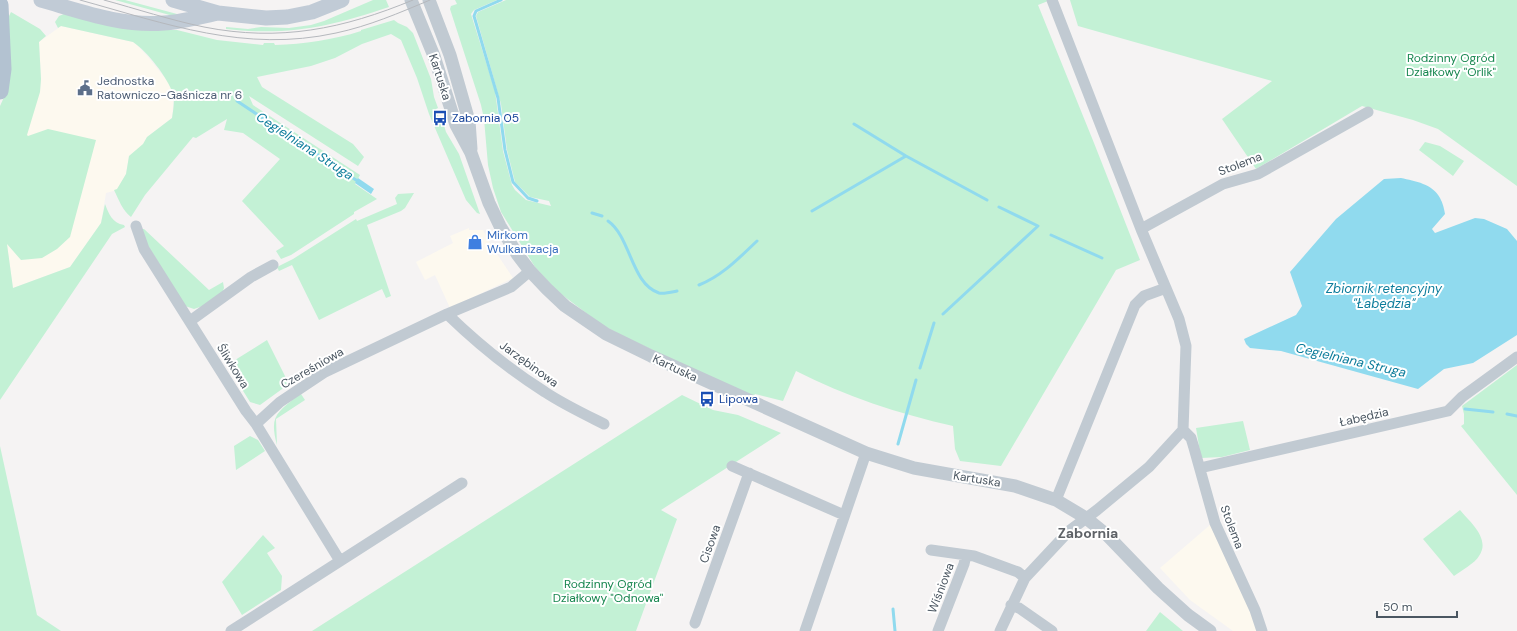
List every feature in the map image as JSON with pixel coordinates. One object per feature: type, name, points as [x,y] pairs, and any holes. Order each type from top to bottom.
[{"type":"main road","points":[[0,8],[13,0]]},
{"type":"main road","points":[[41,0],[103,17],[148,24],[164,23],[218,13]]},
{"type":"main road","points":[[173,0],[218,13],[266,18],[287,17],[312,12],[342,0]]},
{"type":"main road","points":[[0,5],[3,69],[0,91]]},
{"type":"street","name":"Kartuska","points":[[411,0],[434,56],[456,125],[471,153],[489,203],[500,226],[517,254],[530,271],[546,289],[565,306],[606,334],[714,386],[866,453],[914,468],[1015,486],[1056,500],[1086,518],[1107,535],[1158,588],[1188,615],[1210,631]]},
{"type":"street","name":"Kartuska","points":[[429,0],[450,55],[469,121],[471,153]]},
{"type":"street","points":[[1000,631],[1025,578],[1069,531],[1149,467],[1184,430],[1186,346],[1179,319],[1141,229],[1052,0]]},
{"type":"street","name":"Stolema","points":[[1141,229],[1223,184],[1258,174],[1368,112]]},
{"type":"street","name":"Śliwkowa","points":[[136,226],[144,249],[246,411],[256,424]]},
{"type":"street","points":[[190,321],[251,276],[273,265]]},
{"type":"street","name":"Czereśniowa","points":[[256,424],[280,402],[326,372],[367,351],[512,286],[530,271]]},
{"type":"street","points":[[1056,500],[1135,304],[1144,296],[1166,288]]},
{"type":"street","name":"Jarzębinowa","points":[[448,314],[496,357],[526,380],[559,401],[604,424]]},
{"type":"street","name":"Łabędzia","points":[[1200,468],[1448,411],[1462,397],[1517,357]]},
{"type":"street","points":[[256,424],[340,561]]},
{"type":"street","name":"Stolema","points":[[1184,430],[1191,438],[1215,523],[1255,610],[1262,631]]},
{"type":"street","points":[[805,631],[866,453]]},
{"type":"street","points":[[732,466],[844,515]]},
{"type":"street","name":"Cisowa","points":[[695,623],[749,473]]},
{"type":"street","points":[[231,631],[462,483]]},
{"type":"street","name":"Wiśniowa","points":[[931,550],[974,556],[1018,572],[1025,578]]},
{"type":"street","name":"Wiśniowa","points":[[938,631],[964,564],[966,555]]},
{"type":"street","points":[[1011,605],[1019,608],[1052,631]]},
{"type":"shaded area","points":[[61,26],[133,42],[137,45],[169,83],[174,95],[172,118],[147,137],[144,144],[129,156],[126,174],[117,190],[106,193],[101,223],[70,267],[13,288],[0,196],[0,164],[40,91],[41,79],[39,42]]},
{"type":"shaded area","points":[[469,228],[469,230],[483,230],[513,278],[450,308],[435,275],[425,280],[416,262],[453,243],[450,236]]},
{"type":"shaded area","points":[[1210,525],[1242,592],[1258,631],[1233,631],[1190,600],[1160,568]]},
{"type":"green space","points":[[115,0],[125,0],[177,14],[177,17]]},
{"type":"green space","points":[[373,0],[386,0],[389,7],[328,25],[309,28],[269,31],[226,29],[226,27],[248,29],[261,27],[289,28],[311,25]]},
{"type":"green space","points":[[455,0],[497,0],[474,10],[471,14],[495,91],[503,151],[512,185],[515,190],[526,200],[551,206],[549,201],[530,197],[515,182],[507,150],[501,104],[476,16],[478,12],[506,0],[1047,0],[1048,1],[1038,5],[1140,260],[1116,270],[1001,466],[960,461],[955,449],[953,426],[893,410],[853,396],[796,371],[783,401],[755,394],[753,397],[602,325],[557,291],[535,267],[501,212],[493,188],[488,165],[484,119],[481,105],[450,9],[451,6],[457,4]]},
{"type":"green space","name":"Rodzinny Ogród Działkowy \"Orlik\"","points":[[1070,0],[1517,0],[1517,186],[1438,129],[1413,120],[1362,106],[1256,169],[1222,119],[1272,81],[1078,26]]},
{"type":"green space","points":[[11,12],[40,29],[46,36],[39,42],[41,79],[40,92],[27,135],[28,136],[48,129],[96,140],[70,237],[57,249],[42,258],[21,260],[7,244],[13,288],[70,267],[101,223],[105,204],[114,220],[125,227],[112,234],[0,400],[0,106],[5,95],[9,16]]},
{"type":"green space","points":[[64,14],[143,30],[177,30],[217,40],[263,45],[264,43],[274,43],[275,45],[308,43],[329,39],[361,31],[394,20],[407,27],[413,33],[431,79],[434,97],[438,108],[436,109],[440,122],[443,122],[446,132],[459,154],[480,214],[477,213],[466,200],[429,114],[417,78],[401,40],[391,34],[362,44],[335,58],[311,66],[257,77],[262,87],[353,144],[364,157],[358,166],[249,96],[253,105],[360,175],[355,184],[377,199],[354,212],[354,214],[291,255],[281,259],[276,251],[284,246],[242,201],[280,159],[243,133],[224,130],[227,119],[196,138],[193,137],[145,195],[131,217],[123,208],[114,190],[117,189],[126,174],[129,156],[143,144],[147,137],[172,118],[174,97],[167,80],[139,46],[133,42],[61,26],[58,28],[55,22],[59,16]]},
{"type":"green space","points":[[1425,142],[1440,146],[1464,161],[1453,176],[1419,150]]},
{"type":"green space","points":[[414,193],[405,208],[401,211],[367,225],[391,296],[386,298],[382,289],[319,320],[292,265],[279,271],[277,267],[293,259],[356,219],[357,221],[397,204],[395,198],[398,194]]},
{"type":"green space","points":[[141,229],[144,229],[209,290],[223,282],[224,288],[222,293],[203,306],[194,309],[185,306],[142,236]]},
{"type":"green space","points":[[267,340],[289,384],[260,405],[250,402],[227,365]]},
{"type":"green space","points":[[1517,365],[1517,495],[1461,426],[1464,424],[1462,406]]},
{"type":"green space","points":[[301,394],[305,400],[276,419],[277,445],[274,428],[276,416],[284,407]]},
{"type":"green space","name":"Rodzinny Ogród Działkowy \"Odnowa\"","points":[[682,395],[713,410],[738,415],[781,433],[661,510],[677,519],[636,631],[312,631]]},
{"type":"green space","points":[[1243,421],[1250,450],[1222,457],[1201,458],[1196,428]]},
{"type":"green space","points":[[250,436],[258,440],[265,451],[236,470],[234,446]]},
{"type":"green space","points":[[0,446],[37,615],[61,631],[0,631]]},
{"type":"green space","points":[[1460,510],[1478,531],[1481,537],[1482,550],[1479,556],[1468,567],[1454,576],[1423,539]]},
{"type":"green space","points":[[263,535],[275,548],[267,553],[282,576],[281,590],[242,615],[222,582]]},
{"type":"green space","points":[[1160,612],[1183,631],[1146,631]]},
{"type":"water","points":[[358,178],[374,189],[371,194],[355,183]]},
{"type":"water","name":"Zbiornik retencyjny \"Łabędzia\"","points":[[1401,178],[1428,186],[1437,193],[1443,204],[1445,214],[1432,229],[1435,233],[1475,218],[1484,219],[1507,229],[1517,241],[1517,335],[1473,363],[1444,369],[1418,389],[1281,351],[1250,348],[1244,339],[1296,315],[1302,306],[1290,272],[1336,219],[1384,179]]},
{"type":"waterway","points":[[501,0],[476,11],[474,16],[498,98],[505,150],[513,182],[528,198],[537,201]]},
{"type":"waterway","name":"Cegielniana Struga","points":[[237,101],[359,182]]},
{"type":"waterway","name":"Cegielniana Struga","points":[[854,124],[906,156],[987,200]]},
{"type":"waterway","name":"Cegielniana Struga","points":[[812,211],[906,156]]},
{"type":"waterway","points":[[943,314],[1038,226],[999,207]]},
{"type":"waterway","name":"Cegielniana Struga","points":[[592,213],[602,216]]},
{"type":"waterway","name":"Cegielniana Struga","points":[[608,221],[616,228],[622,238],[642,280],[650,288],[659,293],[677,291]]},
{"type":"waterway","name":"Cegielniana Struga","points":[[1051,235],[1102,258]]},
{"type":"waterway","name":"Cegielniana Struga","points":[[699,285],[723,272],[757,241]]},
{"type":"waterway","points":[[920,368],[934,323]]},
{"type":"waterway","points":[[898,444],[916,380]]},
{"type":"waterway","name":"Cegielniana Struga","points":[[1465,409],[1493,412]]},
{"type":"waterway","name":"Cegielniana Struga","points":[[1507,414],[1517,416]]},
{"type":"waterway","points":[[893,609],[895,631]]},
{"type":"tram line","points":[[80,0],[206,33],[238,38],[270,40],[302,38],[336,33],[384,19],[430,0]]},
{"type":"tram line","points":[[104,0],[166,18],[204,27],[259,33],[285,33],[336,25],[362,19],[413,0]]},
{"type":"place","name":"Jednostka Ratowniczo-Gaśnicza nr 6","points":[[85,88]]},
{"type":"place","name":"Zabornia 05","points":[[440,118]]},
{"type":"place","name":"Mirkom Wulkanizacja","points":[[475,242]]},
{"type":"place","name":"Lipowa","points":[[707,399]]},
{"type":"district","name":"Zabornia","points":[[1088,533]]}]
